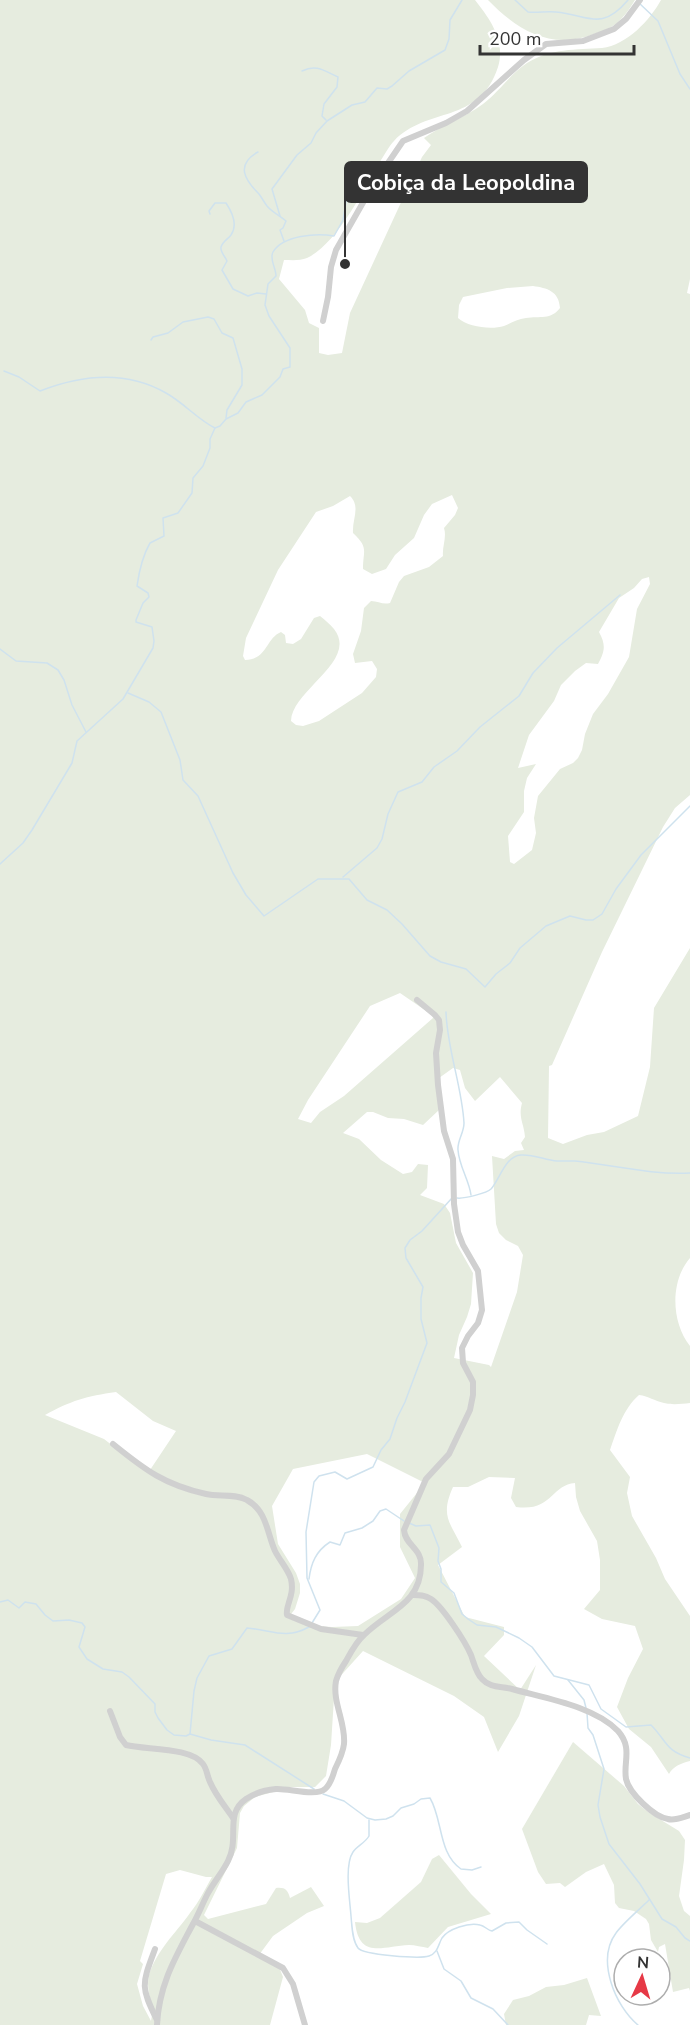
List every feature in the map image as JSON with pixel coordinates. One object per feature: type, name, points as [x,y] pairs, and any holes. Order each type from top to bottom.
[{"type":"street","points":[[322,321],[336,250],[373,185],[404,141],[446,123],[467,111],[524,60],[546,44],[583,41],[618,26],[640,0]]},
{"type":"street","points":[[157,2023],[167,1973],[207,1895],[229,1860],[234,1846],[233,1818],[240,1804],[256,1793],[276,1789],[314,1793],[327,1788],[340,1759],[344,1742],[336,1682],[347,1658],[363,1635],[413,1595],[419,1582],[421,1557],[406,1538],[404,1530],[426,1479],[449,1454],[470,1410],[473,1382],[464,1363],[462,1348],[478,1323],[482,1310],[478,1271],[458,1232],[454,1204],[453,1159],[444,1131],[438,1085],[436,1053],[440,1030],[439,1020],[417,1000]]},
{"type":"street","points":[[113,1444],[151,1475],[162,1480],[206,1494],[237,1496],[248,1500],[262,1515],[276,1552],[290,1575],[292,1593],[286,1611],[287,1615],[321,1629],[363,1635]]},
{"type":"street","points":[[413,1595],[426,1596],[438,1605],[464,1642],[484,1682],[562,1701],[606,1722],[618,1731],[624,1742],[628,1759],[626,1779],[634,1796],[664,1818],[672,1820],[690,1815]]},
{"type":"street","points":[[110,1711],[120,1737],[126,1744],[198,1758],[222,1804],[233,1818]]},
{"type":"street","points":[[195,1921],[283,1968],[293,1984],[305,2025]]},
{"type":"street","points":[[155,1949],[145,1977],[144,1988],[157,2023]]},
{"type":"shaded area","points":[[0,0],[475,0],[491,23],[500,48],[498,67],[489,85],[478,98],[465,107],[407,130],[394,141],[349,215],[329,241],[307,258],[284,260],[279,279],[305,310],[309,323],[319,328],[319,353],[328,355],[342,353],[350,313],[422,157],[431,145],[424,138],[483,104],[521,67],[536,58],[564,51],[611,46],[637,30],[651,16],[661,0],[690,0],[690,279],[687,293],[690,294],[690,795],[675,808],[663,827],[602,952],[552,1065],[549,1066],[548,1138],[563,1144],[587,1135],[604,1132],[638,1116],[650,1067],[654,1008],[690,948],[690,1258],[679,1278],[675,1302],[679,1325],[690,1346],[690,1403],[667,1404],[639,1395],[625,1413],[610,1450],[630,1477],[627,1493],[632,1516],[665,1579],[690,1616],[690,1761],[675,1767],[669,1774],[651,1747],[629,1729],[617,1707],[628,1678],[643,1649],[635,1626],[602,1619],[584,1609],[600,1590],[600,1560],[597,1541],[580,1511],[575,1483],[561,1488],[537,1506],[528,1507],[516,1507],[511,1498],[515,1478],[489,1477],[468,1487],[453,1487],[447,1512],[450,1525],[462,1547],[438,1565],[465,1617],[504,1627],[504,1635],[484,1656],[520,1690],[536,1665],[519,1716],[498,1752],[484,1717],[454,1696],[363,1651],[335,1682],[331,1745],[326,1776],[315,1787],[278,1787],[277,1791],[255,1797],[244,1806],[240,1813],[237,1848],[204,1915],[208,1919],[266,1904],[276,1888],[286,1890],[290,1898],[311,1887],[324,1906],[307,1913],[273,1936],[259,1955],[279,1967],[283,1977],[270,2025],[0,2025]],"holes":[[[533,286],[555,294],[560,308],[549,316],[523,319],[493,328],[480,327],[458,318],[459,305],[463,297],[507,288]],[[452,495],[458,508],[444,528],[443,556],[429,567],[404,576],[390,603],[371,601],[364,608],[361,631],[353,654],[355,663],[372,661],[377,669],[376,677],[362,693],[319,721],[303,726],[296,725],[291,721],[294,709],[332,664],[338,653],[339,641],[334,629],[320,616],[314,618],[301,639],[293,644],[286,643],[285,635],[281,632],[272,639],[262,653],[245,660],[243,656],[246,638],[278,570],[316,512],[333,506],[350,496],[356,509],[353,533],[361,542],[364,550],[363,569],[372,574],[386,569],[395,555],[414,538],[424,515],[432,504]],[[649,577],[650,584],[637,609],[629,657],[608,694],[593,714],[578,758],[560,769],[538,796],[534,818],[536,833],[532,850],[514,864],[510,862],[508,836],[524,812],[524,791],[527,778],[536,764],[518,768],[529,735],[554,701],[561,685],[586,663],[598,664],[604,648],[599,632],[619,598],[634,588],[642,579]],[[400,993],[432,1015],[433,1018],[344,1096],[320,1112],[311,1123],[298,1119],[370,1006]],[[453,1068],[460,1070],[465,1088],[475,1101],[500,1077],[522,1103],[521,1117],[525,1137],[521,1143],[524,1150],[515,1151],[504,1159],[492,1156],[496,1224],[499,1233],[506,1240],[518,1246],[523,1255],[517,1292],[491,1367],[454,1358],[459,1335],[471,1304],[473,1273],[456,1243],[450,1213],[444,1204],[420,1195],[427,1188],[428,1165],[418,1164],[412,1172],[403,1174],[381,1160],[359,1139],[343,1133],[367,1112],[423,1125],[439,1110],[439,1078]],[[116,1392],[153,1421],[176,1431],[148,1473],[104,1439],[45,1415],[63,1406],[96,1395]],[[367,1454],[425,1483],[400,1514],[400,1547],[415,1578],[401,1599],[358,1626],[305,1625],[288,1618],[295,1609],[300,1584],[278,1544],[272,1506],[293,1469]],[[180,1870],[212,1877],[196,1904],[152,1966],[148,1981],[152,2009],[151,2021],[143,2006],[137,1984],[143,1964],[140,1961],[166,1874]]]},
{"type":"shaded area","points":[[488,0],[635,0],[624,16],[609,28],[578,39],[563,40],[536,35],[511,20]]},
{"type":"shaded area","points":[[573,1742],[624,1786],[638,1804],[679,1831],[685,1840],[679,1896],[684,1911],[690,1916],[690,1991],[689,1988],[673,1992],[672,1947],[666,1947],[665,1944],[655,1947],[646,1919],[634,1911],[619,1908],[615,1903],[614,1885],[604,1864],[586,1872],[565,1887],[560,1883],[546,1884],[538,1872],[522,1829]]},
{"type":"shaded area","points":[[439,1855],[491,1914],[448,1927],[428,1948],[409,1945],[374,1948],[361,1942],[355,1922],[367,1923],[380,1918],[421,1882],[432,1859]]},
{"type":"shaded area","points":[[587,1978],[601,2016],[589,2015],[586,2025],[506,2025],[504,2014],[513,2000],[529,1996],[546,1987],[564,1985]]},
{"type":"waterway","points":[[280,216],[272,189],[297,155],[311,143],[316,133],[327,121],[352,105],[365,102],[377,88],[387,89],[392,86],[409,71],[445,50],[449,39],[450,20],[462,0]]},
{"type":"waterway","points":[[515,0],[528,12],[556,12],[594,19],[610,16],[628,0]]},
{"type":"waterway","points":[[639,3],[658,21],[680,74],[690,89]]},
{"type":"waterway","points":[[302,71],[316,68],[338,77],[337,87],[324,104],[322,116],[326,120]]},
{"type":"waterway","points":[[258,152],[246,162],[246,178],[267,206],[286,221],[280,230],[284,241]]},
{"type":"waterway","points":[[0,864],[23,843],[32,830],[72,763],[77,741],[123,699],[153,648],[152,627],[136,622],[143,603],[149,597],[148,593],[137,586],[145,553],[150,543],[164,536],[163,518],[178,513],[192,493],[193,478],[203,466],[215,428],[238,413],[246,402],[262,395],[280,377],[283,369],[290,367],[290,348],[269,316],[265,305],[268,284],[276,276],[273,252],[284,242],[301,236],[334,236],[343,220],[348,190]]},
{"type":"waterway","points":[[210,214],[209,211],[215,203],[226,203],[233,219],[233,231],[221,247],[227,261],[222,270],[233,289],[248,296],[257,293],[266,294]]},
{"type":"waterway","points":[[151,340],[153,337],[168,333],[183,322],[208,317],[214,319],[222,333],[233,338],[242,369],[242,385],[227,410],[226,418]]},
{"type":"waterway","points":[[4,371],[19,377],[40,391],[71,381],[103,377],[135,381],[166,393],[215,428]]},
{"type":"waterway","points":[[343,877],[377,848],[398,792],[422,782],[434,767],[457,751],[480,727],[519,696],[533,673],[557,648],[620,595]]},
{"type":"waterway","points":[[0,649],[16,661],[47,663],[58,670],[86,732]]},
{"type":"waterway","points":[[128,693],[149,702],[161,712],[180,760],[183,780],[198,796],[233,873],[246,895],[264,916],[318,879],[349,879],[367,900],[387,910],[402,924],[430,956],[441,962],[466,969],[485,987],[510,963],[520,948],[546,926],[570,916],[593,920],[602,914],[616,889],[641,855],[690,806]]},
{"type":"waterway","points":[[446,1012],[464,1123],[459,1140],[459,1156],[471,1195]]},
{"type":"waterway","points":[[457,1198],[470,1197],[489,1191],[511,1159],[521,1155],[646,1171],[690,1173]]},
{"type":"waterway","points":[[312,1623],[320,1610],[307,1578],[306,1532],[314,1482],[319,1476],[335,1472],[347,1479],[373,1467],[381,1450],[390,1439],[427,1343],[421,1319],[423,1287],[406,1258],[405,1248],[410,1240],[422,1231],[452,1198]]},
{"type":"waterway","points":[[309,1579],[311,1568],[321,1549],[330,1542],[340,1545],[345,1533],[362,1528],[373,1521],[380,1511],[386,1509],[404,1521]]},
{"type":"waterway","points":[[409,1523],[416,1526],[430,1525],[439,1548],[441,1582],[454,1593],[462,1614],[477,1625],[496,1627],[519,1638],[532,1647],[554,1676],[589,1685],[601,1709],[626,1727],[651,1725],[671,1749],[690,1758]]},
{"type":"waterway","points":[[0,1602],[8,1600],[19,1608],[25,1602],[36,1604],[53,1621],[69,1620],[82,1623],[85,1627],[79,1647],[87,1659],[103,1669],[122,1672],[129,1677],[155,1704],[158,1718],[174,1735],[190,1734],[245,1745],[314,1789]]},
{"type":"waterway","points":[[190,1734],[197,1678],[209,1656],[232,1649],[247,1628],[285,1634],[309,1627]]},
{"type":"waterway","points":[[568,1680],[584,1700],[586,1708]]},
{"type":"waterway","points":[[587,1713],[588,1728],[593,1735],[604,1769],[598,1805],[609,1844],[640,1884],[662,1919],[676,1927],[690,1941]]},
{"type":"waterway","points":[[323,1794],[344,1801],[367,1818],[375,1820],[386,1819],[401,1808],[421,1799],[430,1798],[448,1854],[461,1869],[472,1870],[481,1867]]},
{"type":"waterway","points":[[369,1820],[369,1836],[353,1852],[349,1865],[348,1883],[352,1928],[358,1948],[370,1953],[392,1956],[429,1956],[436,1951],[445,1935],[459,1927],[475,1924],[492,1931],[506,1923],[519,1922],[547,1944]]},
{"type":"waterway","points":[[638,2025],[616,1995],[608,1969],[608,1956],[610,1944],[616,1933],[649,1900]]},
{"type":"waterway","points":[[437,1951],[444,1969],[461,1981],[471,1998],[493,2009],[508,2025]]},
{"type":"place","name":"Cobiça da Leopoldina","points":[[345,264]]}]
